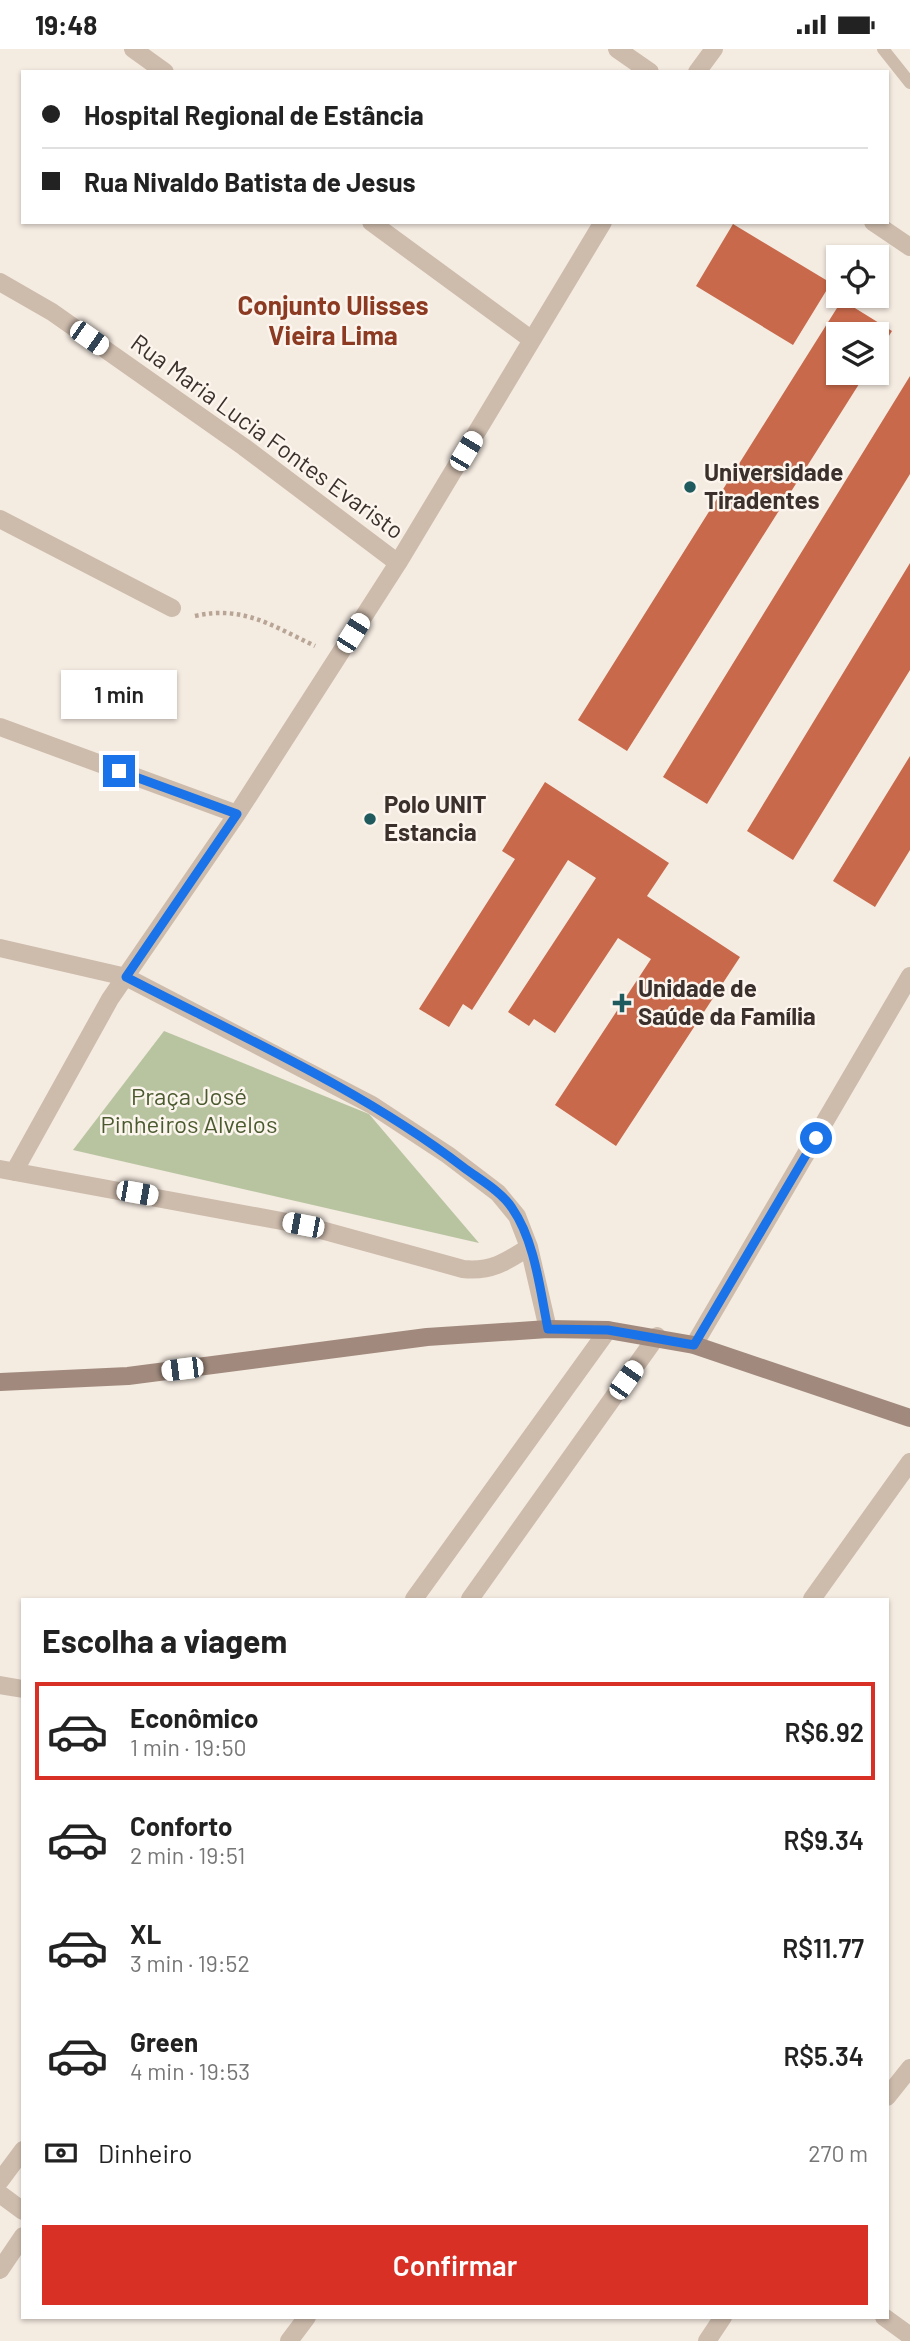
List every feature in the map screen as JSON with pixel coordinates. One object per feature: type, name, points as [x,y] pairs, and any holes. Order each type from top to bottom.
[{"type":"street","points":[[133,49],[162,70]]},
{"type":"street","points":[[617,49],[647,70]]},
{"type":"street","points":[[698,70],[714,49]]},
{"type":"street","points":[[374,224],[532,339]]},
{"type":"street","points":[[529,1247],[498,1267],[484,1270],[463,1269],[303,1225],[7,1171],[31,1137],[126,977],[237,814],[398,563],[602,224]]},
{"type":"street","points":[[876,224],[910,247]]},
{"type":"street","name":"Rua Maria Lucia Fontes Evaristo","points":[[0,282],[52,311],[244,447],[398,563]]},
{"type":"street","points":[[0,519],[172,608]]},
{"type":"street","points":[[0,727],[237,814]]},
{"type":"street","points":[[0,948],[126,977],[372,1105],[448,1155],[510,1205],[529,1247],[548,1329]]},
{"type":"street","points":[[694,1345],[910,977]]},
{"type":"street","points":[[0,1382],[128,1376],[427,1337],[548,1329],[608,1330],[657,1336],[694,1345],[910,1418]]},
{"type":"street","points":[[415,1598],[608,1330]]},
{"type":"street","points":[[471,1598],[657,1336]]},
{"type":"street","points":[[814,1598],[910,1462]]},
{"type":"street","points":[[0,1685],[21,1689]]},
{"type":"street","points":[[889,2094],[910,2068]]},
{"type":"street","points":[[0,2181],[21,2153]]},
{"type":"street","points":[[0,2194],[21,2210]]},
{"type":"street","points":[[0,2270],[21,2240]]},
{"type":"street","points":[[289,2341],[306,2319]]},
{"type":"street","points":[[707,2341],[722,2319]]},
{"type":"street","points":[[887,2319],[910,2336]]},
{"type":"lane","points":[[883,49],[910,83]]},
{"type":"path","points":[[172,608],[193,617],[216,611],[248,614],[338,657]]},
{"type":"green space","name":"Praça José Pinheiros Alvelos","points":[[164,1031],[369,1114],[479,1243],[73,1150]]},
{"type":"building","points":[[733,224],[826,280],[826,291],[793,345],[696,286]]},
{"type":"building","points":[[837,308],[855,308],[877,322],[828,322]]},
{"type":"building","points":[[826,325],[826,385],[858,385],[627,751],[578,720]]},
{"type":"building","points":[[910,376],[910,474],[707,804],[663,777]]},
{"type":"building","points":[[910,563],[910,670],[793,860],[747,831]]},
{"type":"building","points":[[910,756],[910,850],[875,907],[833,881]]},
{"type":"building","points":[[545,782],[669,863],[647,896],[740,957],[616,1146],[555,1105],[651,959],[618,938],[555,1033],[534,1019],[529,1026],[508,1012],[596,878],[568,860],[472,1010],[463,1004],[449,1027],[419,1009],[515,859],[502,851]]},
{"type":"place","name":"Universidade Tiradentes","points":[[690,487]]},
{"type":"place","name":"Polo UNIT Estancia","points":[[370,819]]},
{"type":"place","name":"Unidade de Saúde da Família","points":[[622,1003]]},
{"type":"district","name":"Conjunto Ulisses Vieira Lima","points":[[333,320]]},
{"type":"route","points":[[119,771],[237,814],[126,977],[372,1105],[448,1155],[498,1193],[517,1216],[529,1247],[548,1329],[608,1330],[657,1336],[694,1345],[816,1138]]}]
